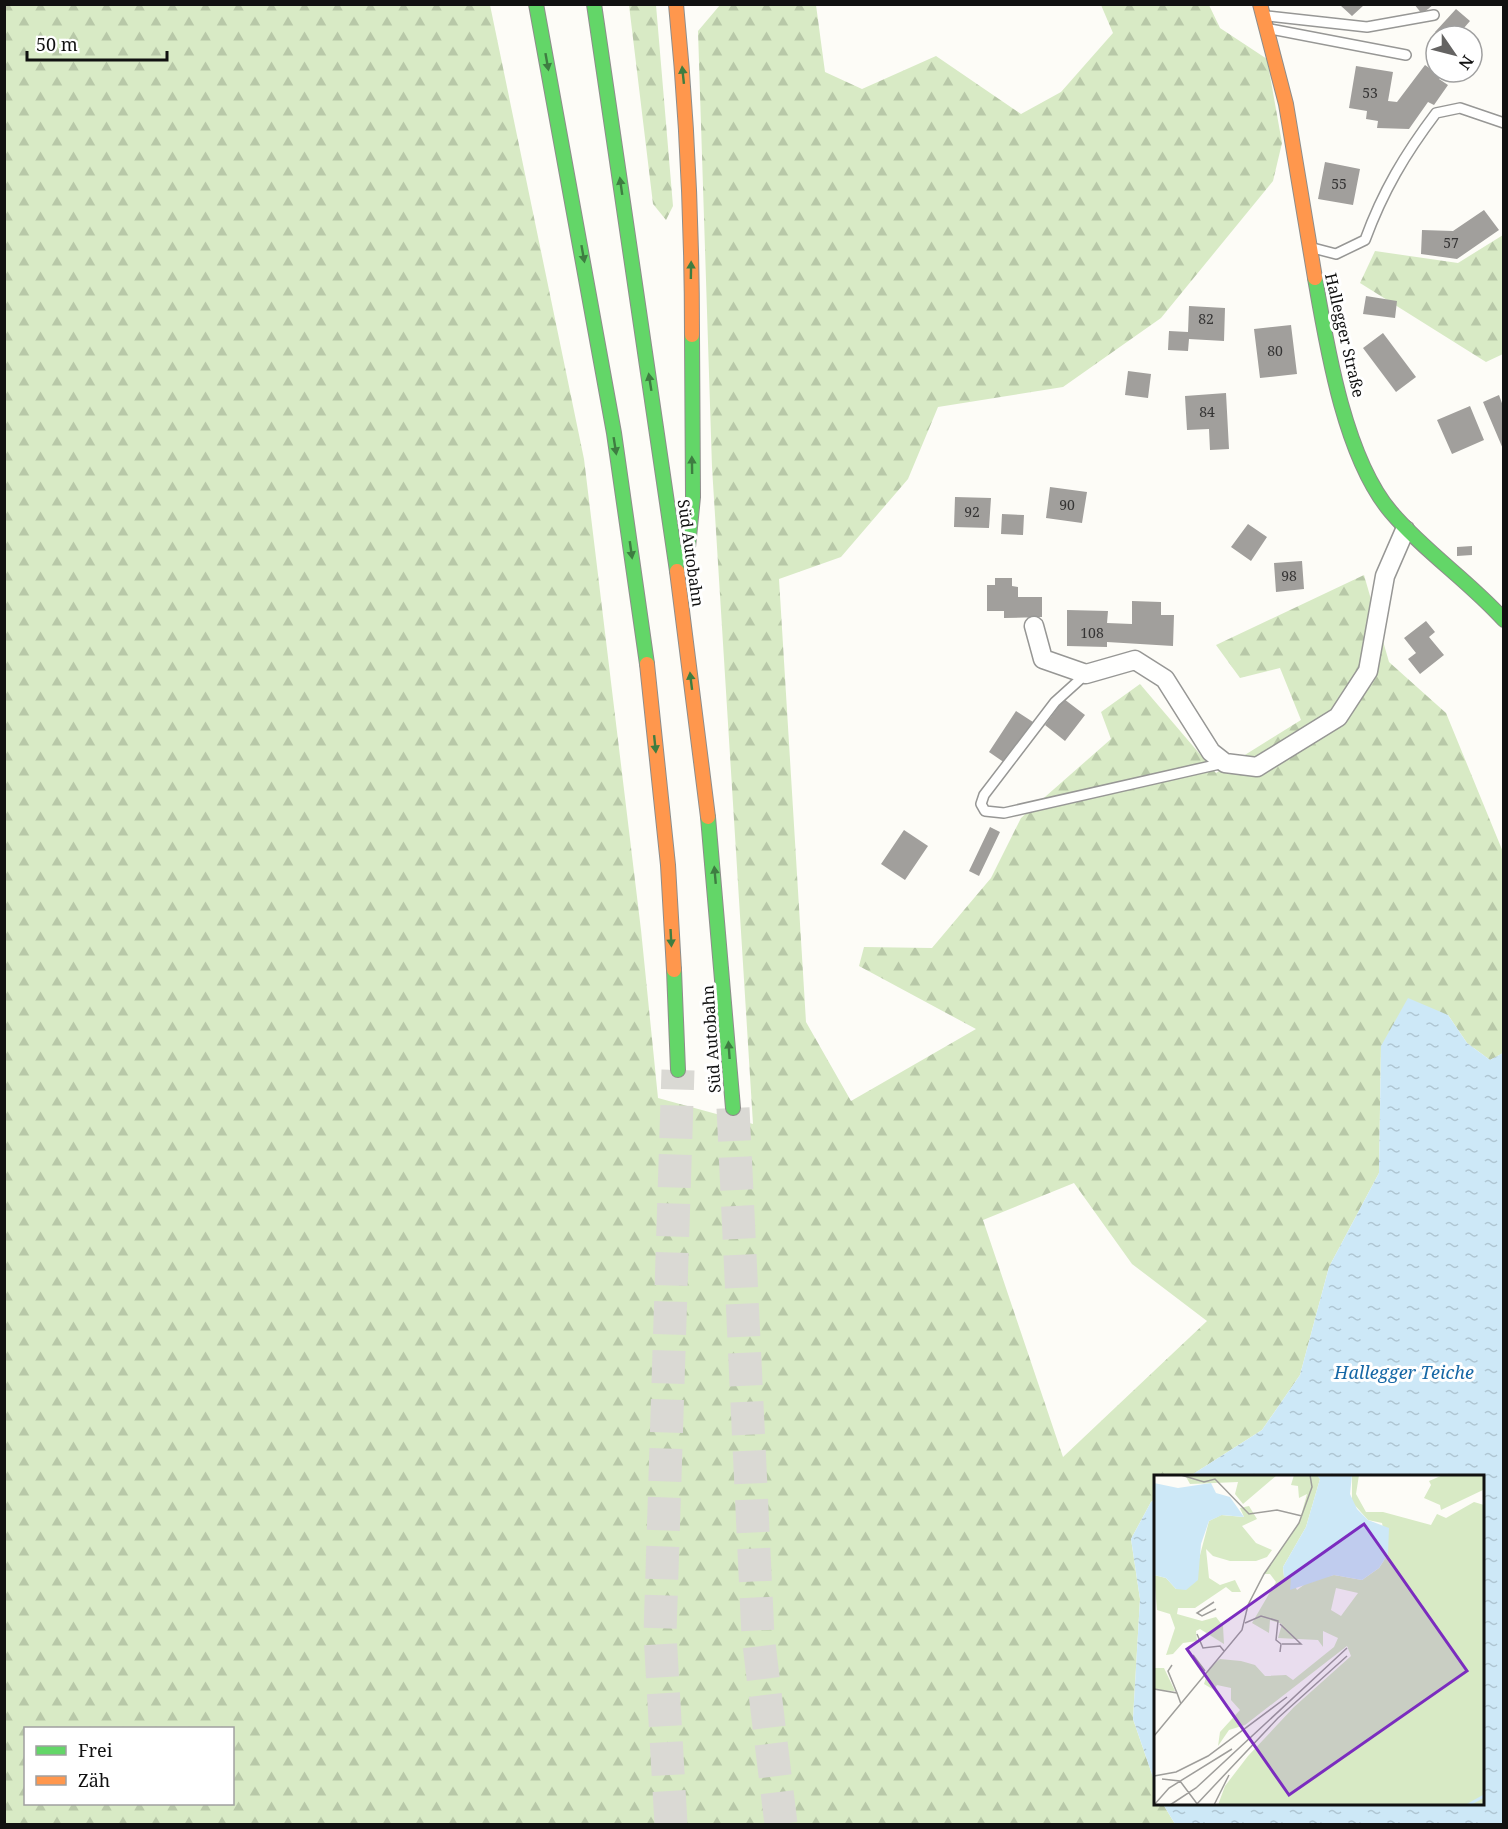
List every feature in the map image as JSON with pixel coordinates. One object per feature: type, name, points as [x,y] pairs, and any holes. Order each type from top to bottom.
[{"type":"main road","name":"Süd Autobahn","points":[[536,4],[590,295],[623,492],[644,645],[668,864],[678,1070]]},
{"type":"main road","name":"Süd Autobahn","points":[[594,4],[682,607],[713,860],[733,1108]]},
{"type":"main road","points":[[676,4],[687,114],[692,223],[693,497],[682,607]]},
{"type":"main road","name":"Hallegger Straße","points":[[1264,16],[1303,192],[1308,247],[1331,366],[1360,459],[1375,492],[1405,530],[1480,592],[1503,620]]},
{"type":"street","points":[[1034,626],[1043,659],[1086,674],[1135,660],[1145,666],[1165,679],[1211,752],[1225,763],[1257,767],[1338,717],[1368,671],[1385,576],[1405,530]]},
{"type":"lane","points":[[1264,16],[1367,27],[1434,15]]},
{"type":"lane","points":[[1264,16],[1406,55]]},
{"type":"lane","points":[[1308,247],[1336,254],[1365,240],[1380,199],[1410,147],[1436,113],[1460,108],[1503,123]]},
{"type":"lane","points":[[1086,674],[1055,702],[984,795],[981,804],[985,810],[1004,813],[1225,763]]},
{"type":"green space","points":[[5,5],[490,5],[584,459],[641,930],[658,1098],[753,1124],[712,467],[698,31],[720,5],[816,5],[825,72],[862,89],[936,56],[1021,114],[1061,92],[1113,33],[1101,5],[1209,5],[1220,28],[1267,59],[1282,143],[1273,181],[1161,318],[1063,387],[938,407],[908,479],[841,557],[779,579],[806,1022],[851,1101],[976,1029],[859,966],[864,947],[932,948],[991,878],[1021,818],[1111,739],[1101,712],[1140,684],[1216,773],[1301,720],[1280,668],[1240,678],[1216,645],[1364,575],[1389,662],[1446,713],[1503,852],[1503,1053],[1490,1060],[1467,1043],[1448,1015],[1381,1046],[1379,1173],[1329,1267],[1300,1375],[1262,1430],[1192,1475],[1154,1475],[1154,1500],[1131,1539],[1140,1599],[1133,1719],[1154,1780],[1154,1805],[1164,1805],[1175,1824],[5,1824]],"holes":[[[1074,1183],[1132,1264],[1207,1321],[1063,1457],[983,1220]]]},
{"type":"green space","points":[[629,5],[656,5],[673,206],[666,220],[653,204]]},
{"type":"green space","points":[[1503,235],[1503,354],[1486,362],[1360,283],[1375,251],[1458,263]]},
{"type":"water","name":"Hallegger Teiche","points":[[1408,998],[1448,1015],[1467,1043],[1490,1060],[1503,1053],[1503,1824],[1175,1824],[1164,1805],[1484,1805],[1484,1475],[1192,1475],[1262,1430],[1300,1375],[1329,1267],[1379,1173],[1381,1046]]},
{"type":"water","points":[[1154,1500],[1154,1780],[1133,1719],[1140,1599],[1131,1539]]},
{"type":"building","points":[[1414,4],[1434,4],[1422,14]]},
{"type":"building","points":[[1340,5],[1364,5],[1352,16]]},
{"type":"building","points":[[1456,9],[1470,21],[1467,24],[1442,24]]},
{"type":"building","points":[[1356,66],[1393,72],[1388,101],[1397,102],[1424,66],[1424,84],[1448,85],[1434,105],[1428,102],[1409,129],[1377,128],[1378,121],[1366,119],[1367,111],[1349,108]]},
{"type":"building","points":[[1325,162],[1360,169],[1353,205],[1318,199]]},
{"type":"building","points":[[1484,210],[1499,230],[1457,259],[1421,254],[1422,230],[1453,231]]},
{"type":"building","points":[[1366,296],[1397,301],[1395,318],[1363,314]]},
{"type":"building","points":[[1189,306],[1225,308],[1224,341],[1189,339],[1188,351],[1168,350],[1169,331],[1188,332]]},
{"type":"building","points":[[1291,325],[1297,374],[1260,378],[1254,329]]},
{"type":"building","points":[[1383,333],[1416,377],[1396,392],[1363,348]]},
{"type":"building","points":[[1128,371],[1151,374],[1148,398],[1125,395]]},
{"type":"building","points":[[1226,393],[1229,449],[1210,450],[1209,429],[1187,430],[1185,396]]},
{"type":"building","points":[[1499,395],[1503,406],[1503,449],[1483,402]]},
{"type":"building","points":[[1470,406],[1484,440],[1452,454],[1437,420]]},
{"type":"building","points":[[1050,487],[1087,492],[1082,523],[1046,518]]},
{"type":"building","points":[[955,497],[991,498],[989,528],[954,527]]},
{"type":"building","points":[[1002,514],[1024,515],[1023,535],[1001,534]]},
{"type":"building","points":[[1248,524],[1267,537],[1251,561],[1231,547]]},
{"type":"building","points":[[1472,546],[1472,555],[1457,556],[1457,547]]},
{"type":"building","points":[[1302,561],[1304,589],[1276,592],[1274,563]]},
{"type":"building","points":[[995,578],[1012,578],[1012,586],[1018,587],[1018,597],[1042,597],[1042,617],[1004,618],[1004,611],[987,611],[987,585],[995,585]]},
{"type":"building","points":[[1132,601],[1161,602],[1161,615],[1174,615],[1173,646],[1107,642],[1107,647],[1067,646],[1067,610],[1108,611],[1107,623],[1132,624]]},
{"type":"building","points":[[1426,621],[1435,632],[1429,637],[1444,655],[1420,674],[1408,659],[1416,653],[1404,638]]},
{"type":"building","points":[[1064,699],[1085,715],[1065,741],[1045,725]]},
{"type":"building","points":[[1016,711],[1033,722],[1005,763],[989,752]]},
{"type":"building","points":[[990,827],[1000,832],[979,876],[969,871]]},
{"type":"building","points":[[904,830],[928,846],[905,880],[881,864]]},
{"type":"tunnel","points":[[671,1824],[660,1634],[678,1070]]},
{"type":"tunnel","points":[[733,1108],[758,1636],[781,1824]]},
{"type":"traffic: fast","points":[[536,4],[614,433],[647,664]]},
{"type":"traffic: fast","points":[[594,4],[677,571]]},
{"type":"traffic: fast","points":[[1315,278],[1340,401],[1361,463],[1375,489],[1404,527],[1504,620]]},
{"type":"traffic: fast","points":[[687,557],[693,497],[692,335]]},
{"type":"traffic: fast","points":[[708,817],[733,1108]]},
{"type":"traffic: fast","points":[[674,970],[678,1070]]},
{"type":"traffic: slow","points":[[676,4],[688,170],[692,335]]},
{"type":"traffic: slow","points":[[1260,4],[1286,104],[1315,278]]},
{"type":"traffic: slow","points":[[677,571],[708,817]]},
{"type":"traffic: slow","points":[[647,664],[668,865],[674,970]]}]
